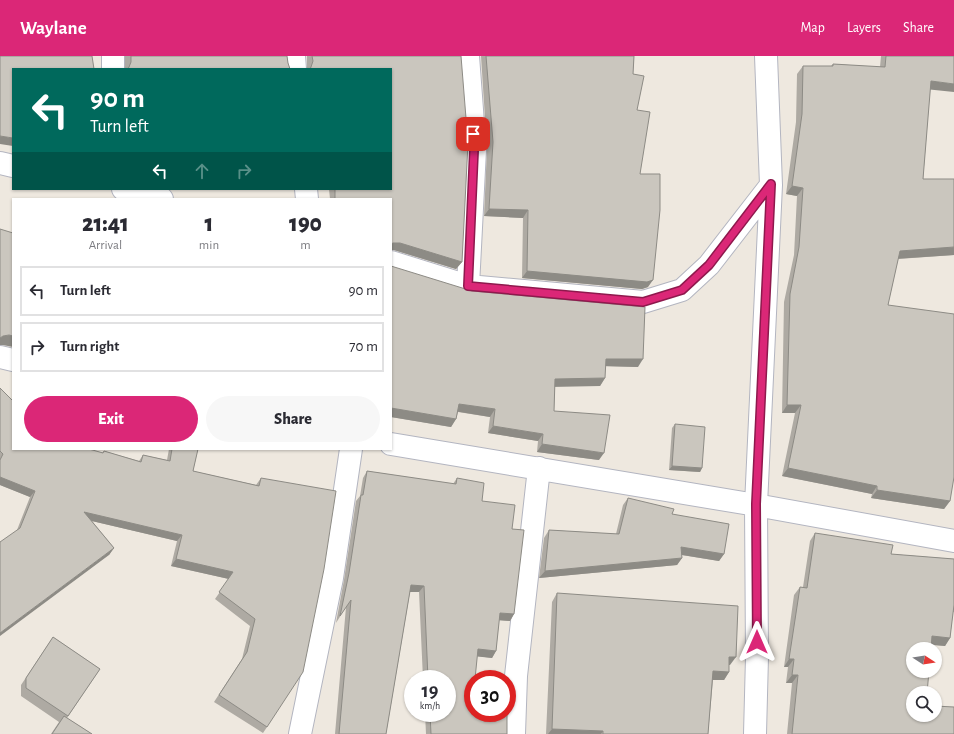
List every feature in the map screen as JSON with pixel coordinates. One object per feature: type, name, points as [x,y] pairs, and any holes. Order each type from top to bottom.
[{"type":"street","points":[[113,56],[113,68]]},
{"type":"street","points":[[294,56],[295,68]]},
{"type":"street","points":[[468,56],[474,150],[468,286]]},
{"type":"street","points":[[755,734],[757,657],[756,504],[771,184],[766,56]]},
{"type":"street","points":[[0,163],[12,166]]},
{"type":"street","points":[[392,262],[468,286],[643,302],[682,290],[709,265],[771,184]]},
{"type":"street","points":[[128,190],[158,198]]},
{"type":"street","points":[[0,357],[12,360]]},
{"type":"street","points":[[392,444],[756,504],[954,541]]},
{"type":"street","points":[[300,734],[332,578],[351,450]]},
{"type":"street","points":[[514,734],[516,676],[538,468]]},
{"type":"building","points":[[0,56],[92,56],[94,68],[12,68],[12,138],[0,136]]},
{"type":"building","points":[[131,56],[287,56],[290,68],[128,68],[131,62]]},
{"type":"building","points":[[312,56],[461,56],[468,143],[462,262],[400,243],[392,244],[392,198],[335,198],[335,190],[392,190],[392,68],[310,68],[313,61]]},
{"type":"building","points":[[486,56],[634,56],[633,74],[644,76],[637,110],[650,112],[640,174],[660,174],[660,210],[653,280],[647,282],[527,271],[528,210],[489,209],[493,142]]},
{"type":"building","points":[[886,56],[954,56],[954,84],[931,81],[923,179],[954,179],[954,247],[900,251],[888,305],[954,314],[954,477],[950,501],[877,490],[877,486],[788,468],[801,405],[787,405],[790,294],[799,247],[803,188],[792,186],[802,114],[803,66],[833,66],[833,64],[885,67]]},
{"type":"building","points":[[0,229],[12,233],[12,336],[3,336],[0,338]]},
{"type":"building","points":[[392,266],[472,291],[645,307],[643,359],[606,359],[605,378],[555,379],[554,411],[610,415],[604,453],[542,444],[543,434],[493,426],[495,409],[459,404],[456,419],[392,408]]},
{"type":"building","points":[[0,388],[12,400],[12,450],[92,450],[103,453],[104,451],[141,462],[143,455],[170,461],[172,450],[198,450],[193,471],[259,486],[261,478],[336,491],[324,569],[303,672],[267,727],[219,695],[247,652],[255,619],[219,592],[233,572],[176,559],[182,535],[84,512],[114,548],[0,633],[0,542],[20,528],[35,491],[0,477],[0,460],[3,454],[0,451]]},
{"type":"building","points":[[675,424],[705,427],[702,468],[672,466]]},
{"type":"building","points":[[367,471],[456,484],[457,478],[484,483],[482,501],[515,505],[512,529],[524,530],[514,614],[500,613],[496,651],[478,649],[476,670],[464,670],[464,722],[507,722],[507,734],[431,734],[430,722],[456,722],[456,670],[428,670],[424,586],[411,585],[386,734],[339,734],[351,600],[340,616],[349,573],[361,495],[363,495]]},
{"type":"building","points":[[628,498],[674,509],[672,514],[729,524],[724,554],[681,547],[682,558],[545,571],[549,530],[619,534]]},
{"type":"building","points":[[815,533],[893,545],[891,554],[954,559],[954,605],[950,638],[932,636],[932,642],[906,642],[906,678],[928,678],[928,686],[906,686],[906,722],[942,722],[942,706],[954,707],[954,734],[792,734],[798,675],[792,675],[794,659],[789,659],[800,587],[807,588]]},
{"type":"building","points":[[557,593],[738,606],[736,657],[729,657],[729,672],[713,671],[708,734],[603,734],[603,731],[552,729]]},
{"type":"building","points":[[53,637],[100,669],[68,716],[26,688],[26,678]]},
{"type":"building","points":[[64,716],[92,734],[52,734]]},
{"type":"route","points":[[473,134],[474,150],[468,286],[643,302],[682,290],[709,265],[771,184],[756,504],[757,642]]}]
